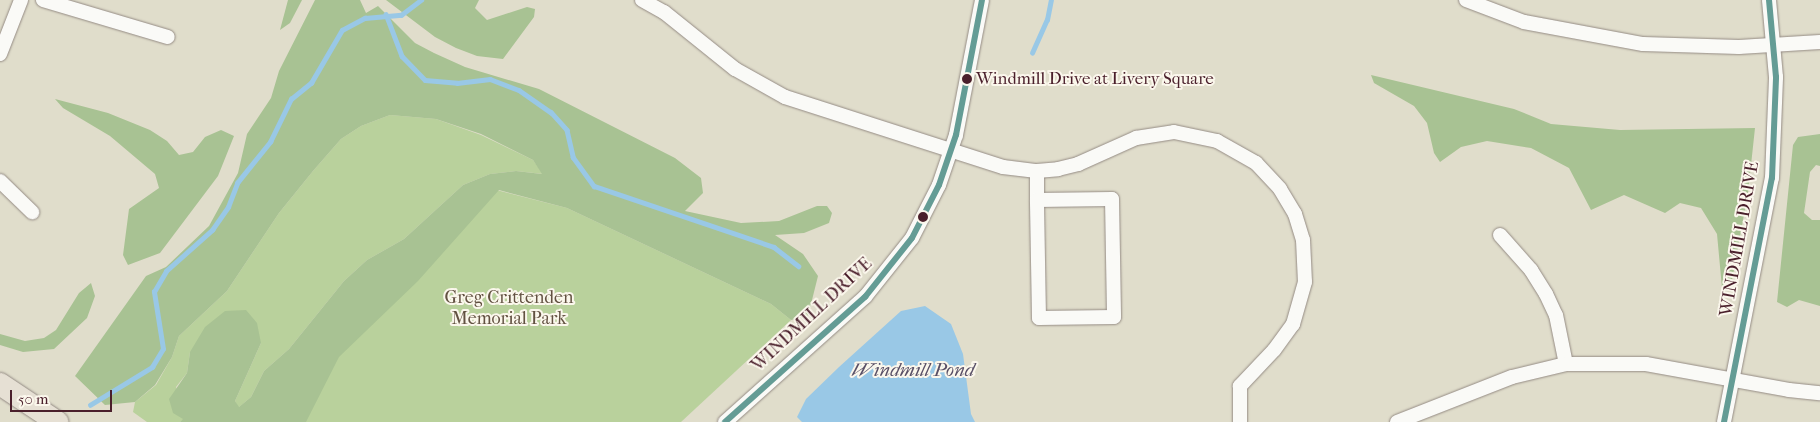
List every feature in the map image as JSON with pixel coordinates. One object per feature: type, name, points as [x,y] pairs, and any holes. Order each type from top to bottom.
[{"type":"main road","points":[[0,384],[57,422]]},
{"type":"street","points":[[0,54],[21,0]]},
{"type":"street","points":[[43,0],[168,37]]},
{"type":"street","points":[[642,0],[664,12],[735,69],[785,97],[951,152],[1003,167],[1037,171],[1078,164],[1136,138],[1174,132],[1217,141],[1238,150],[1270,176],[1289,203],[1299,227],[1305,254],[1305,282],[1293,324],[1274,350],[1240,386],[1240,422]]},
{"type":"street","name":"WINDMILL DRIVE","points":[[725,422],[883,278],[922,221],[951,152],[982,0]]},
{"type":"street","points":[[1466,0],[1524,22],[1609,40],[1688,47],[1820,42]]},
{"type":"street","name":"WINDMILL DRIVE","points":[[1724,422],[1772,178],[1775,145],[1774,45],[1769,0]]},
{"type":"street","points":[[1037,171],[1039,318],[1114,317],[1112,198],[1038,200]]},
{"type":"street","points":[[0,181],[32,212]]},
{"type":"street","points":[[1500,235],[1531,270],[1546,294],[1556,316],[1566,364]]},
{"type":"street","points":[[1397,422],[1504,380],[1566,364],[1646,364],[1733,381],[1820,393]]},
{"type":"green space","points":[[288,0],[302,0],[290,23],[280,30]]},
{"type":"green space","points":[[315,0],[360,0],[366,13],[378,6],[415,43],[434,53],[465,67],[539,89],[675,158],[701,178],[703,193],[685,211],[741,223],[779,221],[817,206],[827,206],[832,213],[829,223],[804,233],[775,235],[803,254],[818,276],[808,316],[791,320],[771,304],[567,208],[499,190],[418,281],[339,357],[306,422],[180,422],[183,419],[173,413],[169,399],[187,373],[190,352],[205,327],[225,311],[246,310],[257,323],[261,343],[235,401],[239,407],[251,397],[264,371],[289,349],[344,281],[367,260],[404,239],[463,185],[490,174],[516,171],[542,174],[533,160],[481,134],[436,119],[390,115],[361,126],[341,139],[313,171],[279,213],[227,291],[179,336],[172,357],[155,385],[135,402],[105,405],[75,376],[146,276],[166,267],[209,226],[238,173],[247,134],[271,98],[279,71]]},
{"type":"green space","points":[[386,0],[479,0],[475,8],[487,20],[527,7],[535,9],[534,17],[503,59],[477,56],[456,48],[435,37]]},
{"type":"green space","points":[[1371,75],[1514,109],[1551,124],[1620,130],[1755,128],[1748,193],[1730,291],[1722,288],[1717,234],[1701,208],[1680,203],[1665,213],[1624,195],[1591,210],[1569,168],[1531,148],[1487,141],[1461,147],[1440,162],[1434,153],[1427,123],[1414,106],[1374,83]]},
{"type":"green space","points":[[55,99],[108,113],[150,130],[167,141],[179,155],[193,152],[205,137],[221,130],[234,136],[218,176],[160,253],[128,265],[123,255],[129,209],[159,188],[155,174],[110,136],[63,108]]},
{"type":"green space","points":[[390,115],[436,119],[481,135],[533,160],[543,174],[516,171],[490,174],[463,185],[404,239],[367,260],[344,281],[289,349],[264,371],[251,397],[238,408],[235,401],[261,343],[190,352],[187,373],[176,387],[184,419],[180,422],[147,422],[133,412],[135,402],[156,385],[172,357],[179,336],[227,291],[279,213],[313,171],[341,139],[361,126]]},
{"type":"green space","points":[[1820,134],[1820,166],[1816,165],[1810,172],[1804,213],[1812,220],[1820,220],[1820,306],[1799,300],[1787,307],[1777,302],[1793,145],[1798,137]]},
{"type":"green space","name":"Greg Crittenden Memorial Park","points":[[481,186],[567,208],[771,304],[791,320],[681,422],[247,422]]},
{"type":"green space","points":[[91,283],[95,296],[87,318],[54,349],[23,352],[0,345],[0,334],[25,341],[44,338],[56,330],[79,293]]},
{"type":"water","name":"Windmill Pond","points":[[925,306],[951,324],[963,354],[971,414],[975,422],[802,422],[797,417],[806,399],[901,311]]},
{"type":"waterway","points":[[90,405],[152,367],[163,349],[154,292],[166,271],[212,230],[228,207],[237,183],[270,142],[291,99],[311,83],[342,30],[365,18],[401,15],[421,0]]},
{"type":"waterway","points":[[1032,53],[1047,20],[1051,0]]},
{"type":"waterway","points":[[386,14],[402,56],[425,80],[457,83],[490,79],[519,90],[551,112],[567,130],[573,157],[594,186],[774,247],[798,266]]},
{"type":"transit line","points":[[725,422],[865,297],[912,238],[939,185],[956,135],[982,0]]},
{"type":"transit line","points":[[1724,422],[1772,178],[1776,77],[1769,0]]},
{"type":"place","name":"Windmill Drive at Livery Square","points":[[967,79]]}]
